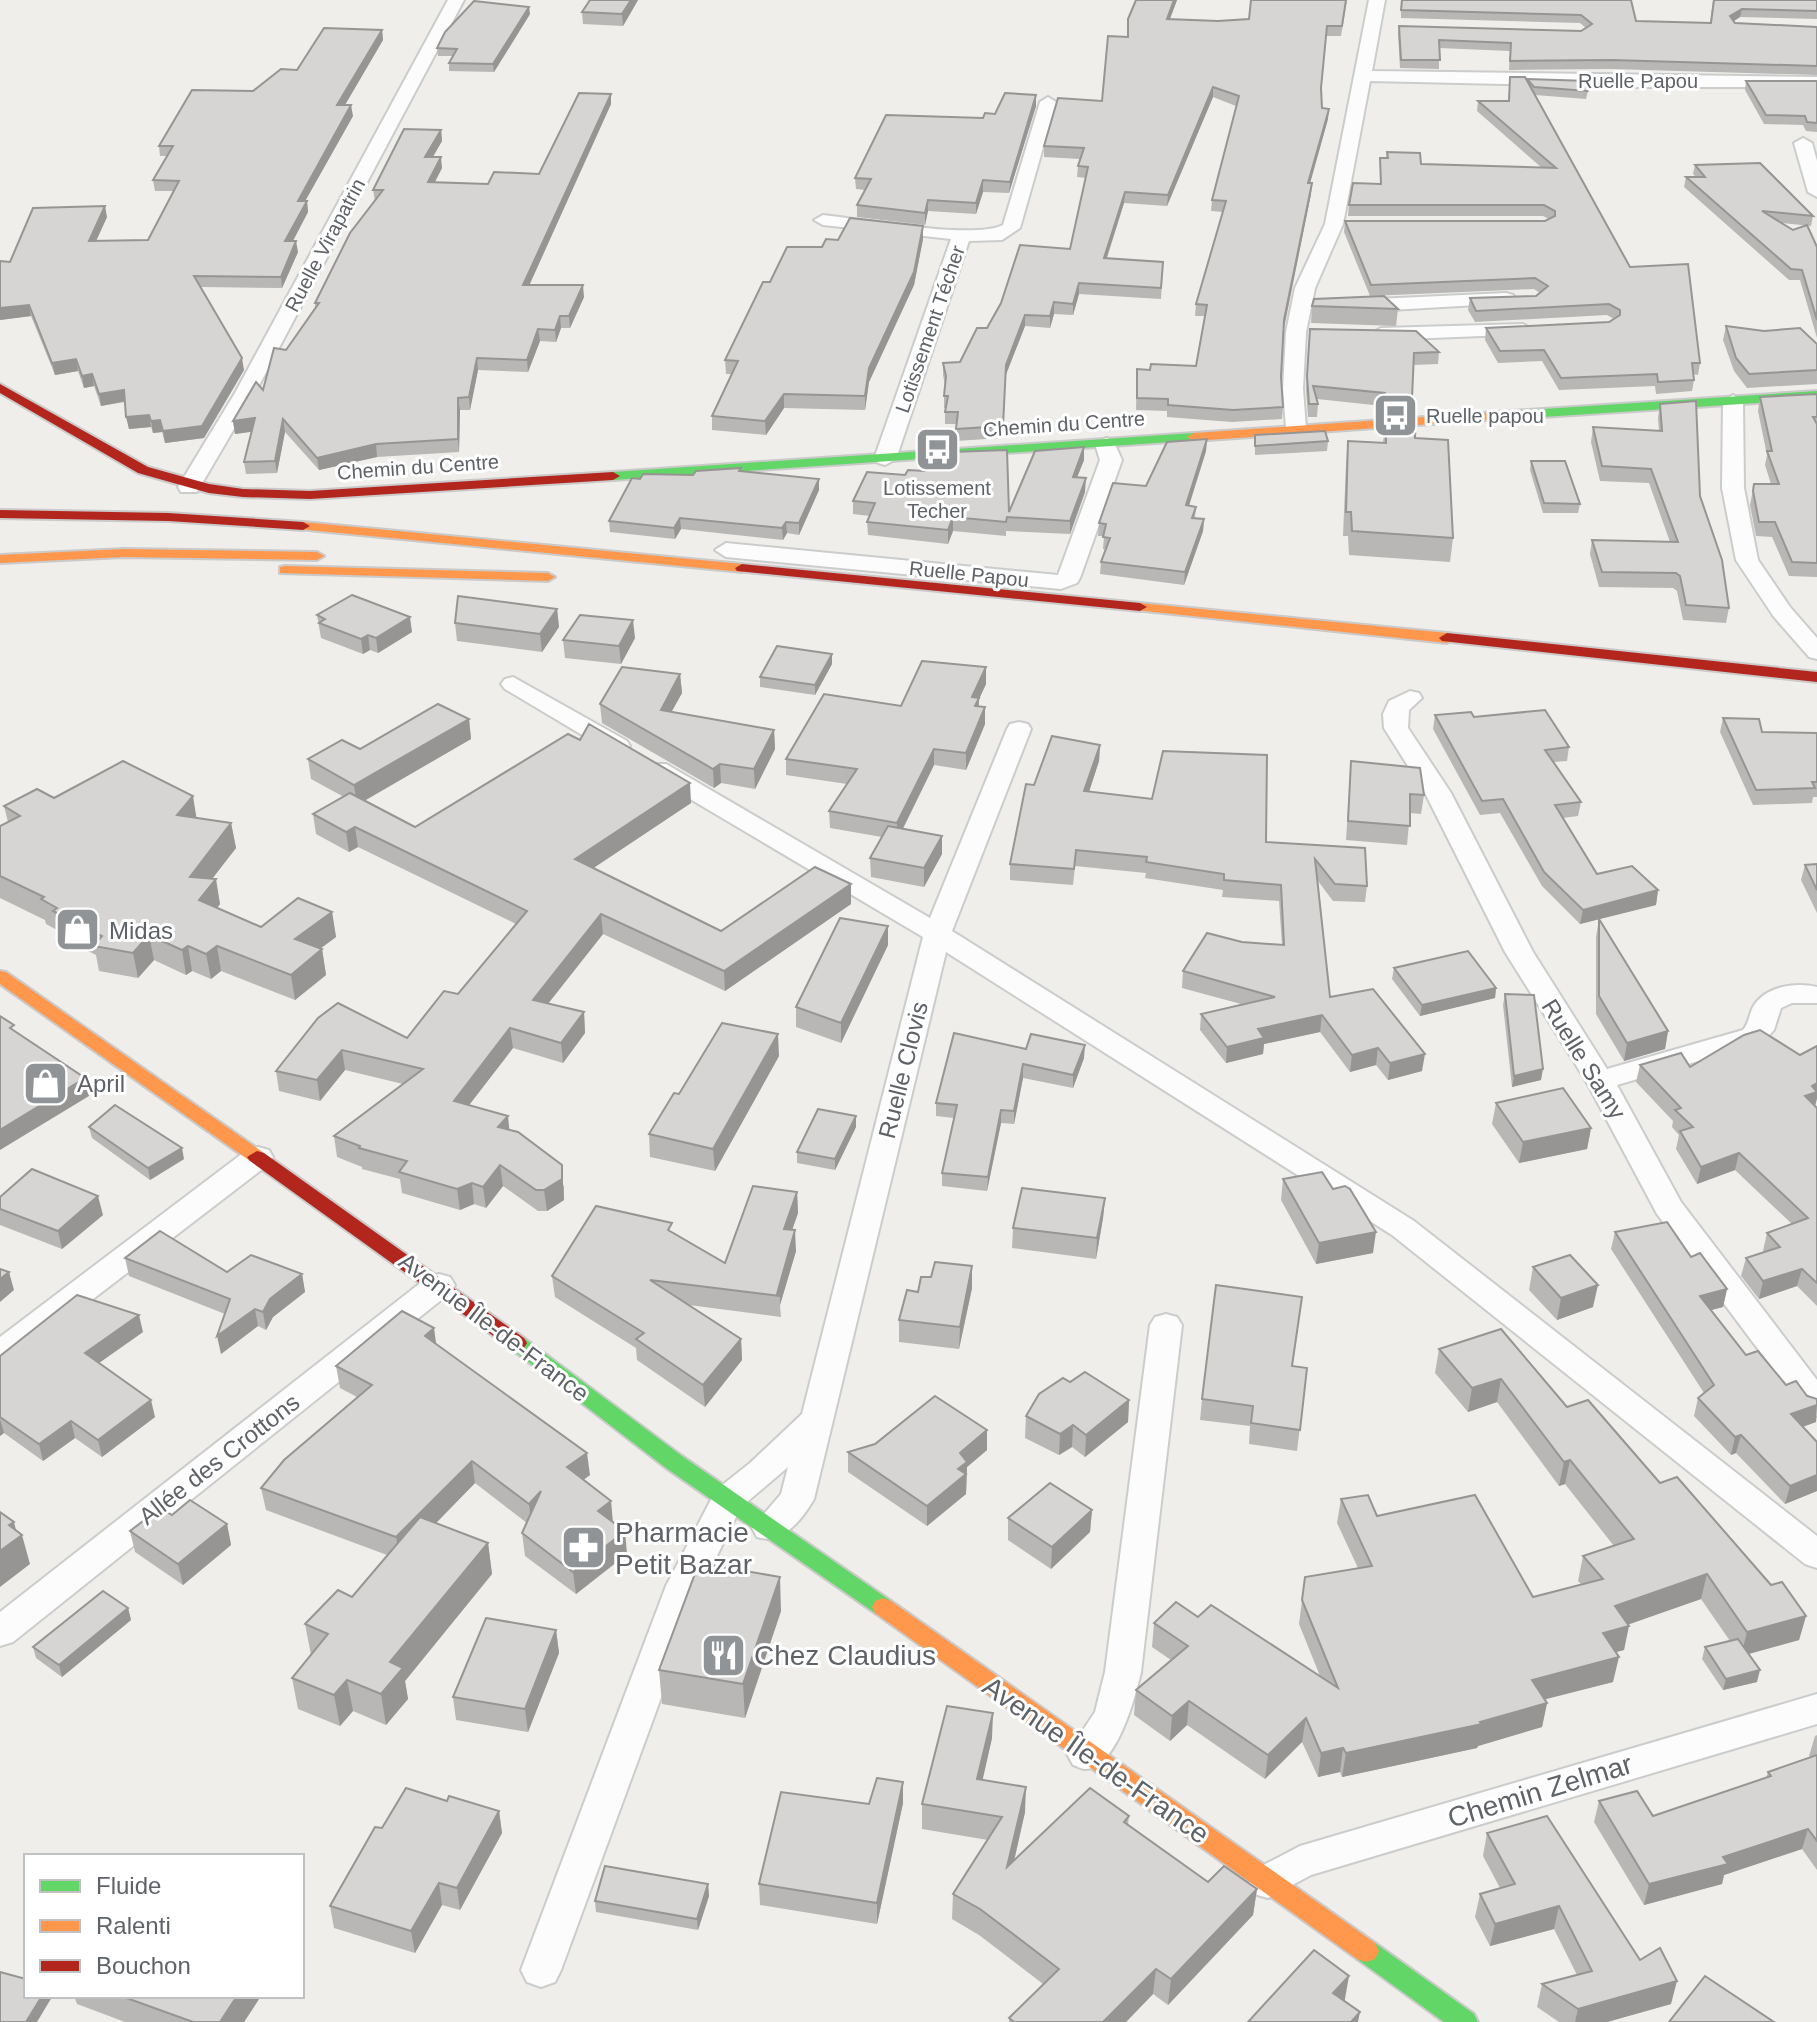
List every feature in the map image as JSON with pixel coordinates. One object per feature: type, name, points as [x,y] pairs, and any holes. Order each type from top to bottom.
[{"type":"main road","name":"Chemin du Centre","points":[[0,388],[128,462],[189,487],[241,496],[296,497],[1817,395]]},
{"type":"main road","points":[[0,514],[168,517],[328,528],[1327,625],[1817,677]]},
{"type":"main road","points":[[112,535],[447,540]]},
{"type":"main road","points":[[0,559],[94,553],[247,554],[449,563],[568,576],[281,570],[0,576]]},
{"type":"main road","name":"Avenue Île-de-France","points":[[0,976],[439,1285],[661,1453],[1465,2022]]},
{"type":"street","name":"Ruelle Virapatrin","points":[[189,487],[245,393],[456,0]]},
{"type":"street","points":[[1316,307],[1305,288],[1342,224],[1363,76],[1378,26],[1377,0]]},
{"type":"street","name":"Ruelle Papou","points":[[1363,76],[1634,82],[1817,82]]},
{"type":"street","name":"Lotissement Técher","points":[[885,459],[962,235],[995,236],[1011,228],[1048,102]]},
{"type":"street","points":[[1803,143],[1817,192]]},
{"type":"street","points":[[823,220],[962,235]]},
{"type":"street","points":[[1296,428],[1293,389],[1296,332],[1316,307],[1519,299]]},
{"type":"street","points":[[1361,334],[1544,329]]},
{"type":"street","points":[[1296,332],[1322,333]]},
{"type":"street","points":[[1733,401],[1733,488],[1747,560],[1782,612],[1817,652]]},
{"type":"street","name":"Ruelle Papou","points":[[726,550],[1043,582],[1065,581],[1069,578],[1111,460],[1106,444]]},
{"type":"street","points":[[513,684],[937,934],[1403,1228],[1817,1555]]},
{"type":"street","name":"Ruelle Samy","points":[[1410,698],[1398,706],[1396,728],[1438,793],[1519,952],[1600,1080],[1668,1207],[1817,1404]]},
{"type":"street","name":"Ruelle Clovis","points":[[769,1528],[797,1499],[937,934],[1019,729]]},
{"type":"street","points":[[1600,1080],[1753,1036],[1761,1030],[1766,1009],[1780,997],[1817,995]]},
{"type":"street","points":[[0,1354],[258,1157]]},
{"type":"street","name":"Allée des Crottons","points":[[0,1632],[439,1285]]},
{"type":"street","points":[[1086,1754],[1112,1716],[1123,1672],[1166,1325]]},
{"type":"street","points":[[541,1970],[684,1586],[728,1499],[762,1472],[816,1420]]},
{"type":"street","name":"Chemin Zelmar","points":[[1268,1882],[1300,1862],[1817,1709]]},
{"type":"building","points":[[590,0],[631,0],[622,14],[582,12]]},
{"type":"building","points":[[1136,0],[1174,0],[1167,19],[1218,21],[1249,19],[1251,0],[1346,0],[1342,26],[1327,26],[1321,88],[1322,108],[1329,109],[1308,183],[1312,183],[1284,320],[1283,407],[1233,410],[1168,405],[1168,399],[1137,398],[1137,369],[1150,370],[1151,364],[1196,366],[1207,305],[1196,304],[1226,201],[1212,200],[1239,96],[1213,87],[1168,195],[1125,192],[1104,258],[1163,262],[1161,288],[1079,283],[1073,304],[1054,302],[1050,316],[1025,315],[1006,365],[1003,426],[956,429],[958,412],[945,412],[948,396],[944,396],[946,376],[943,363],[960,362],[977,328],[987,328],[1001,303],[1020,245],[1070,249],[1088,167],[1078,166],[1084,148],[1044,146],[1058,98],[1102,101],[1108,36],[1128,37],[1128,19]]},
{"type":"building","points":[[1402,0],[1631,0],[1636,21],[1711,23],[1714,0],[1817,0],[1817,11],[1742,9],[1730,16],[1735,23],[1817,27],[1817,66],[1612,60],[1510,61],[1511,43],[1439,40],[1440,60],[1401,60],[1399,26],[1581,31],[1592,24],[1581,15],[1401,10]]},
{"type":"building","points":[[474,1],[529,7],[493,64],[449,63],[457,49],[437,48],[445,32]]},
{"type":"building","points":[[324,28],[382,30],[337,105],[351,105],[298,201],[307,201],[285,241],[296,241],[281,277],[194,276],[242,358],[202,426],[163,431],[160,420],[151,421],[149,415],[126,417],[124,390],[99,394],[92,374],[82,376],[76,359],[52,363],[29,305],[0,308],[0,261],[10,262],[33,208],[105,206],[89,241],[148,240],[179,181],[153,180],[173,146],[159,146],[192,90],[253,91],[281,69],[297,70]]},
{"type":"building","points":[[1510,77],[1525,77],[1630,267],[1688,264],[1700,363],[1692,363],[1694,380],[1658,382],[1657,374],[1561,378],[1544,350],[1500,351],[1486,328],[1609,322],[1620,315],[1620,310],[1609,304],[1476,311],[1470,298],[1536,296],[1548,286],[1535,278],[1371,285],[1345,221],[1545,221],[1555,216],[1555,211],[1544,205],[1349,205],[1353,183],[1381,184],[1380,158],[1388,158],[1387,152],[1420,153],[1421,164],[1556,168],[1478,101],[1509,101]]},
{"type":"building","points":[[1527,79],[1588,81],[1588,91],[1534,87]]},
{"type":"building","points":[[1746,81],[1817,81],[1817,123],[1807,122],[1805,116],[1766,115]]},
{"type":"building","points":[[579,93],[611,94],[523,285],[583,285],[569,316],[560,316],[555,330],[538,329],[527,360],[477,358],[469,397],[458,398],[458,439],[376,444],[317,458],[283,419],[275,461],[244,462],[255,418],[233,421],[256,382],[263,390],[274,348],[286,350],[319,303],[315,303],[350,233],[383,190],[373,190],[404,129],[441,130],[425,157],[441,157],[428,182],[488,184],[494,172],[539,174]]},
{"type":"building","points":[[1005,93],[1036,95],[1010,182],[983,180],[976,203],[928,200],[925,213],[857,205],[871,179],[855,178],[886,115],[983,118],[985,113],[995,114]]},
{"type":"building","points":[[1760,163],[1813,216],[1762,211],[1793,230],[1807,225],[1817,247],[1817,320],[1802,270],[1791,269],[1686,177],[1705,177],[1695,165]]},
{"type":"building","points":[[850,218],[923,226],[914,272],[869,368],[865,396],[784,394],[765,421],[712,416],[738,361],[725,360],[763,282],[770,282],[787,247],[822,247],[826,239],[838,240]]},
{"type":"building","points":[[1384,296],[1398,309],[1312,306],[1314,299]]},
{"type":"building","points":[[1726,326],[1764,331],[1800,328],[1817,344],[1817,370],[1749,374],[1736,358]]},
{"type":"building","points":[[1310,329],[1416,331],[1439,352],[1414,353],[1412,398],[1385,399],[1385,393],[1313,386],[1318,404],[1309,404]]},
{"type":"building","points":[[1817,394],[1817,417],[1813,417],[1817,424],[1817,563],[1792,562],[1775,522],[1759,522],[1754,484],[1779,484],[1767,451],[1772,451],[1760,397]]},
{"type":"building","points":[[1696,401],[1700,496],[1722,560],[1729,608],[1686,605],[1680,576],[1676,573],[1602,572],[1592,540],[1678,542],[1651,469],[1602,466],[1593,427],[1662,431],[1660,404]]},
{"type":"building","points":[[1416,411],[1415,438],[1448,440],[1453,538],[1352,531],[1351,512],[1346,512],[1348,441],[1386,443],[1386,413]]},
{"type":"building","points":[[1325,431],[1328,441],[1255,446],[1255,435]]},
{"type":"building","points":[[1207,439],[1186,505],[1196,507],[1192,518],[1204,519],[1185,572],[1101,562],[1110,538],[1103,537],[1106,524],[1099,523],[1113,483],[1146,486],[1167,442]]},
{"type":"building","points":[[1084,447],[1073,477],[1086,478],[1070,521],[1007,517],[1006,522],[953,517],[948,530],[867,522],[875,503],[853,501],[867,472],[905,475],[908,470],[925,471],[928,465],[950,467],[952,452],[1007,450],[1009,512],[1035,451]]},
{"type":"building","points":[[1531,461],[1565,461],[1580,504],[1544,503]]},
{"type":"building","points":[[741,468],[739,471],[819,479],[799,523],[786,522],[782,528],[680,518],[674,528],[609,521],[632,478],[640,479],[643,474],[693,475],[696,471]]},
{"type":"building","points":[[352,595],[410,617],[376,638],[368,635],[361,639],[319,623],[325,619],[317,615]]},
{"type":"building","points":[[458,596],[557,609],[540,634],[455,623]]},
{"type":"building","points":[[580,615],[633,620],[619,646],[563,640]]},
{"type":"building","points":[[777,646],[832,654],[815,685],[760,677]]},
{"type":"building","points":[[922,661],[986,667],[972,697],[979,698],[975,706],[985,707],[966,753],[934,749],[897,823],[829,811],[857,769],[786,759],[824,694],[901,706]]},
{"type":"building","points":[[622,667],[680,674],[661,710],[774,730],[754,769],[720,764],[713,769],[600,704]]},
{"type":"building","points":[[438,704],[469,719],[354,785],[308,759],[342,740],[360,749]]},
{"type":"building","points":[[1545,710],[1569,747],[1545,750],[1581,802],[1555,805],[1597,874],[1632,866],[1658,890],[1583,910],[1544,872],[1503,799],[1482,801],[1435,715],[1471,712],[1474,717]]},
{"type":"building","points":[[1723,718],[1759,719],[1762,732],[1817,733],[1817,782],[1812,782],[1815,788],[1756,790]]},
{"type":"building","points":[[589,724],[690,783],[575,859],[721,931],[815,867],[851,884],[724,971],[601,914],[533,1000],[584,1012],[561,1043],[510,1028],[454,1101],[508,1116],[498,1127],[518,1132],[562,1165],[562,1179],[544,1190],[536,1190],[500,1165],[483,1187],[472,1183],[457,1189],[399,1172],[407,1161],[359,1148],[334,1136],[423,1069],[342,1050],[317,1080],[276,1071],[318,1018],[338,1003],[407,1038],[444,991],[458,994],[527,911],[355,827],[346,832],[313,814],[350,793],[415,827],[568,734],[580,740]]},
{"type":"building","points":[[1052,736],[1100,745],[1084,791],[1152,799],[1163,751],[1267,755],[1266,842],[1365,848],[1367,886],[1335,884],[1315,859],[1330,997],[1373,989],[1425,1054],[1390,1063],[1378,1048],[1352,1055],[1322,1015],[1258,1029],[1264,1038],[1227,1047],[1201,1014],[1275,997],[1183,971],[1207,933],[1242,942],[1284,945],[1281,885],[1224,880],[1224,874],[1146,862],[1147,857],[1076,850],[1074,869],[1010,864],[1026,784],[1034,785]]},
{"type":"building","points":[[123,761],[193,796],[177,815],[231,823],[190,877],[216,879],[199,900],[261,927],[298,898],[332,912],[295,939],[322,949],[291,975],[217,946],[206,954],[188,946],[182,950],[149,935],[133,953],[94,946],[102,936],[53,911],[57,908],[41,899],[44,897],[0,876],[0,826],[20,816],[4,806],[37,789],[54,798]]},
{"type":"building","points":[[1351,761],[1420,768],[1424,795],[1410,794],[1410,826],[1348,821]]},
{"type":"building","points":[[888,826],[942,836],[924,868],[870,858]]},
{"type":"building","points":[[1817,864],[1817,890],[1805,865]]},
{"type":"building","points":[[840,918],[888,926],[841,1023],[796,1007]]},
{"type":"building","points":[[1599,919],[1668,1031],[1627,1043],[1599,996]]},
{"type":"building","points":[[1468,951],[1496,988],[1422,1005],[1394,968]]},
{"type":"building","points":[[1505,994],[1534,995],[1543,1069],[1514,1076]]},
{"type":"building","points":[[0,1016],[14,1025],[10,1028],[85,1078],[0,1130]]},
{"type":"building","points":[[722,1023],[778,1034],[713,1149],[649,1134],[674,1093],[679,1094]]},
{"type":"building","points":[[1760,1030],[1800,1055],[1817,1046],[1817,1083],[1812,1086],[1817,1092],[1805,1096],[1817,1108],[1817,1283],[1802,1269],[1763,1281],[1746,1258],[1780,1247],[1767,1233],[1808,1218],[1739,1153],[1701,1167],[1680,1131],[1693,1127],[1675,1110],[1681,1108],[1640,1065],[1681,1053],[1690,1067],[1744,1035]]},
{"type":"building","points":[[954,1033],[1026,1049],[1031,1034],[1085,1045],[1073,1075],[1023,1064],[1014,1111],[1001,1110],[988,1177],[942,1173],[957,1105],[936,1103]]},
{"type":"building","points":[[1563,1088],[1591,1128],[1523,1142],[1496,1103]]},
{"type":"building","points":[[115,1105],[182,1148],[148,1168],[89,1127]]},
{"type":"building","points":[[818,1109],[856,1116],[835,1159],[797,1152]]},
{"type":"building","points":[[32,1169],[98,1196],[58,1231],[0,1209],[0,1197]]},
{"type":"building","points":[[1322,1172],[1333,1189],[1345,1186],[1350,1189],[1376,1232],[1319,1243],[1283,1179]]},
{"type":"building","points":[[753,1186],[797,1192],[784,1229],[795,1230],[777,1294],[780,1296],[650,1280],[741,1339],[703,1385],[636,1339],[644,1333],[552,1276],[596,1206],[672,1223],[668,1230],[725,1263]]},
{"type":"building","points":[[1022,1188],[1105,1198],[1097,1238],[1013,1228]]},
{"type":"building","points":[[1667,1222],[1691,1257],[1700,1253],[1727,1289],[1700,1296],[1746,1355],[1758,1351],[1786,1385],[1796,1381],[1807,1396],[1817,1399],[1817,1405],[1791,1414],[1817,1442],[1817,1475],[1790,1486],[1741,1435],[1735,1437],[1698,1398],[1714,1385],[1615,1232]]},
{"type":"building","points":[[160,1231],[227,1272],[251,1255],[302,1274],[270,1299],[263,1312],[255,1309],[217,1336],[230,1299],[125,1258]]},
{"type":"building","points":[[1570,1255],[1598,1285],[1561,1298],[1533,1267]]},
{"type":"building","points":[[935,1262],[972,1266],[960,1327],[899,1320],[907,1290],[918,1292],[921,1277],[931,1277]]},
{"type":"building","points":[[0,1269],[9,1272],[0,1279]]},
{"type":"building","points":[[1216,1285],[1302,1297],[1292,1366],[1307,1368],[1300,1430],[1251,1423],[1253,1406],[1202,1399]]},
{"type":"building","points":[[77,1295],[139,1315],[85,1353],[151,1400],[98,1440],[71,1421],[39,1444],[0,1417],[0,1356]]},
{"type":"building","points":[[402,1311],[434,1328],[425,1336],[587,1453],[567,1467],[611,1501],[598,1511],[625,1531],[573,1572],[522,1533],[541,1491],[529,1504],[472,1461],[396,1537],[261,1488],[284,1460],[372,1385],[336,1366]]},
{"type":"building","points":[[1501,1329],[1567,1407],[1588,1400],[1660,1483],[1677,1477],[1771,1585],[1782,1582],[1806,1616],[1747,1632],[1707,1574],[1615,1606],[1629,1626],[1603,1633],[1619,1657],[1532,1680],[1547,1703],[1480,1722],[1482,1724],[1346,1753],[1343,1748],[1321,1753],[1306,1718],[1268,1755],[1189,1701],[1172,1716],[1136,1690],[1188,1646],[1154,1623],[1176,1602],[1198,1617],[1211,1605],[1338,1688],[1302,1600],[1305,1577],[1372,1566],[1341,1499],[1368,1495],[1377,1516],[1475,1495],[1533,1597],[1603,1579],[1583,1556],[1634,1539],[1570,1460],[1564,1462],[1501,1379],[1472,1388],[1439,1349]]},
{"type":"building","points":[[1085,1372],[1129,1400],[1086,1435],[1073,1425],[1060,1434],[1026,1416],[1039,1394],[1063,1378],[1070,1382]]},
{"type":"building","points":[[935,1396],[987,1430],[960,1453],[967,1462],[958,1469],[966,1474],[927,1506],[848,1452],[875,1444]]},
{"type":"building","points":[[1050,1483],[1092,1510],[1052,1547],[1008,1518]]},
{"type":"building","points":[[190,1500],[227,1524],[178,1564],[130,1531],[160,1508],[172,1515]]},
{"type":"building","points":[[0,1512],[14,1522],[9,1525],[22,1535],[0,1551]]},
{"type":"building","points":[[420,1517],[488,1543],[390,1662],[403,1668],[381,1694],[347,1680],[334,1695],[292,1678],[328,1634],[305,1624],[338,1590],[352,1597]]},
{"type":"building","points":[[699,1563],[780,1577],[743,1684],[659,1670]]},
{"type":"building","points":[[103,1591],[128,1608],[59,1665],[33,1647]]},
{"type":"building","points":[[486,1618],[556,1630],[525,1709],[453,1697]]},
{"type":"building","points":[[1738,1639],[1760,1670],[1726,1679],[1705,1647]]},
{"type":"building","points":[[947,1706],[993,1713],[977,1779],[1026,1787],[1007,1867],[1090,1788],[1129,1816],[1124,1822],[1208,1882],[1224,1866],[1257,1889],[1171,1979],[1156,1969],[1103,2022],[1014,2022],[1009,2018],[1059,1969],[980,1909],[953,1894],[1002,1817],[922,1804]]},
{"type":"building","points":[[1817,1755],[1817,1841],[1808,1829],[1723,1857],[1728,1864],[1649,1884],[1599,1801],[1637,1791],[1653,1816],[1771,1776],[1768,1772]]},
{"type":"building","points":[[877,1778],[903,1782],[877,1903],[759,1884],[781,1792],[869,1804]]},
{"type":"building","points":[[406,1788],[447,1801],[449,1796],[499,1811],[457,1888],[439,1883],[411,1931],[330,1906],[375,1827],[382,1828]]},
{"type":"building","points":[[1547,1816],[1640,1960],[1660,1948],[1677,1981],[1578,2009],[1542,1984],[1592,1971],[1559,1906],[1495,1924],[1480,1894],[1515,1884],[1487,1833]]},
{"type":"building","points":[[605,1866],[708,1884],[697,1919],[595,1901]]},
{"type":"building","points":[[1314,1950],[1349,1976],[1333,1993],[1360,2012],[1351,2022],[1248,2022]]},
{"type":"building","points":[[0,1972],[24,1978],[24,1998],[41,1998],[26,2022],[0,2022]]},
{"type":"building","points":[[1705,1976],[1774,2022],[1669,2022]]},
{"type":"building","points":[[127,1998],[236,1998],[220,2022],[193,2022]]},
{"type":"traffic: fast","points":[[1497,416],[1817,395]]},
{"type":"traffic: fast","points":[[613,476],[1194,437]]},
{"type":"traffic: fast","points":[[517,1343],[674,1462],[883,1607]]},
{"type":"traffic: fast","points":[[1366,1951],[1465,2022]]},
{"type":"traffic: slow","points":[[1194,437],[1497,416]]},
{"type":"traffic: slow","points":[[303,526],[742,568]]},
{"type":"traffic: slow","points":[[0,559],[124,553],[317,556]]},
{"type":"traffic: slow","points":[[285,570],[548,577]]},
{"type":"traffic: slow","points":[[1140,607],[1447,638]]},
{"type":"traffic: slow","points":[[0,976],[257,1157]]},
{"type":"traffic: slow","points":[[883,1607],[1366,1951]]},
{"type":"traffic: jam","points":[[0,388],[143,470],[209,489],[310,495],[613,476]]},
{"type":"traffic: jam","points":[[0,514],[168,517],[303,526]]},
{"type":"traffic: jam","points":[[742,568],[1140,607]]},
{"type":"traffic: jam","points":[[1447,638],[1817,677]]},
{"type":"traffic: jam","points":[[257,1157],[517,1343]]},
{"type":"place","name":"Ruelle papou","points":[[1395,416]]},
{"type":"place","name":"Lotissement Techer","points":[[937,449]]},
{"type":"place","name":"Midas","points":[[78,930]]},
{"type":"place","name":"April","points":[[46,1083]]},
{"type":"place","name":"Pharmacie Petit Bazar","points":[[584,1548]]},
{"type":"place","name":"Chez Claudius","points":[[723,1655]]}]
